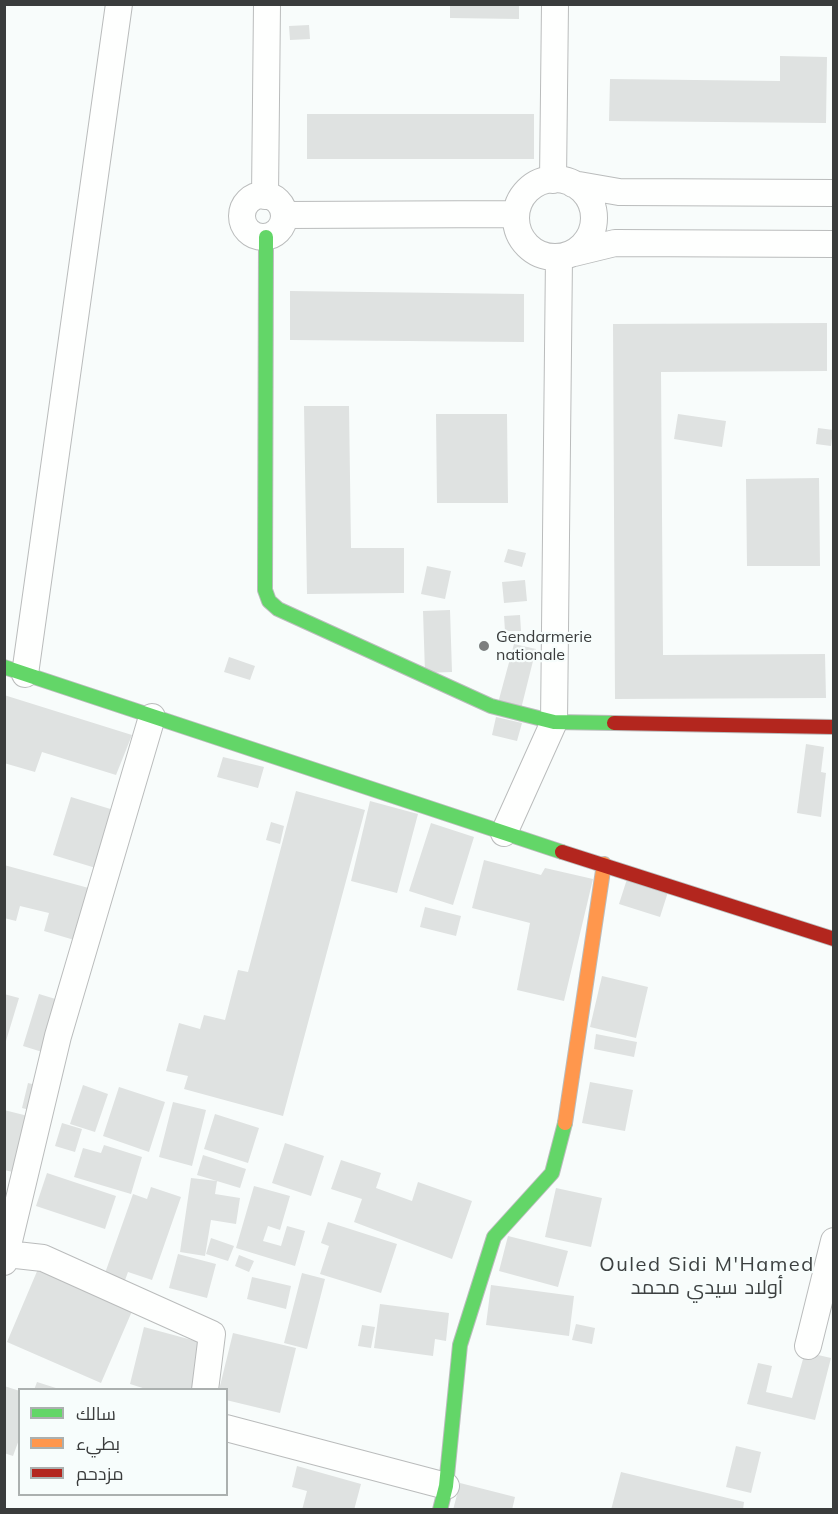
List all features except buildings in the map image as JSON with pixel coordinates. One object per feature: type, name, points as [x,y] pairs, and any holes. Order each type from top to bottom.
[{"type":"street","points":[[119,4],[15,671],[504,833],[834,939]]},
{"type":"street","points":[[265,196],[267,4]]},
{"type":"street","points":[[555,4],[563,182]]},
{"type":"street","points":[[504,833],[554,722],[566,255],[590,235],[594,224],[590,201],[563,182]]},
{"type":"street","points":[[834,193],[619,192],[563,182],[539,183],[528,190],[520,201],[516,214],[517,228],[523,241],[539,253],[566,255],[615,243],[834,244]]},
{"type":"street","points":[[258,196],[278,201],[284,214],[280,230],[266,237],[252,234],[243,224],[242,217],[246,204],[258,196]]},
{"type":"street","points":[[284,214],[516,214]]},
{"type":"street","points":[[266,237],[265,590],[269,601],[278,609],[491,706],[554,722],[834,727]]},
{"type":"street","points":[[152,717],[58,1036],[6,1258],[43,1258],[212,1334],[204,1388]]},
{"type":"street","points":[[228,1429],[443,1498],[460,1345],[494,1238],[552,1173],[560,1144],[567,1114],[604,864]]},
{"type":"street","points":[[808,1346],[834,1241]]},
{"type":"traffic: fast","points":[[266,237],[265,590],[269,601],[278,609],[491,706],[554,722],[614,723]]},
{"type":"traffic: fast","points":[[4,667],[562,852]]},
{"type":"traffic: fast","points":[[440,1510],[446,1486],[460,1345],[494,1237],[552,1173],[565,1123]]},
{"type":"traffic: slow","points":[[565,1123],[604,864]]},
{"type":"traffic: jam","points":[[614,723],[834,727]]},
{"type":"traffic: jam","points":[[562,852],[834,939]]},
{"type":"place","name":"Gendarmerie nationale","points":[[484,646]]},
{"type":"district","name":"Ouled Sidi M'Hamed أولاد سيدي محمد","points":[[707,1276]]}]
